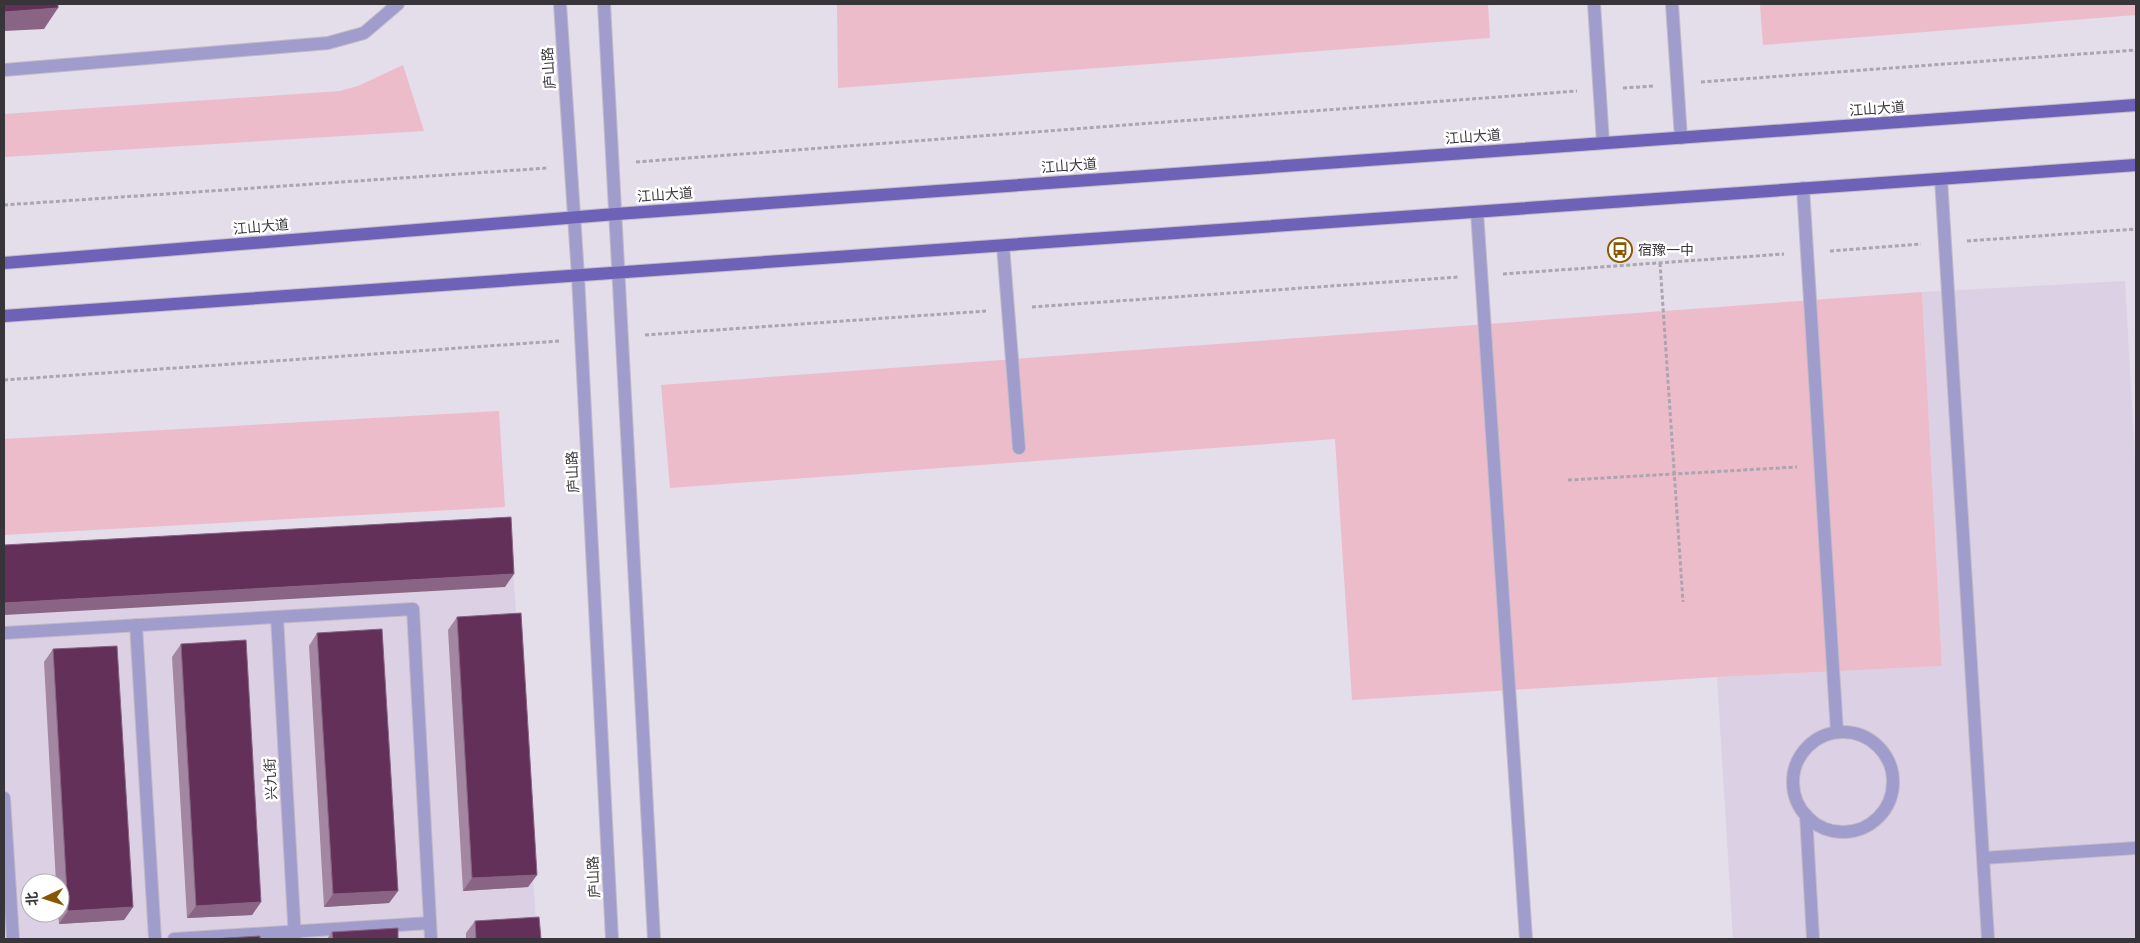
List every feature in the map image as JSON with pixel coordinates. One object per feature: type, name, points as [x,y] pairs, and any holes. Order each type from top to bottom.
[{"type":"main road","name":"江山大道","points":[[4,263],[574,217],[2136,105]]},
{"type":"main road","points":[[4,316],[2136,164]]},
{"type":"street","points":[[4,70],[328,43],[364,33],[398,4]]},
{"type":"street","name":"庐山路","points":[[560,4],[578,276],[612,939]]},
{"type":"street","points":[[604,4],[654,939]]},
{"type":"street","points":[[1594,4],[1604,143]]},
{"type":"street","points":[[1672,4],[1681,138]]},
{"type":"street","points":[[1941,179],[1988,939]]},
{"type":"street","points":[[1803,188],[1837,732]]},
{"type":"street","points":[[1477,212],[1526,939]]},
{"type":"street","points":[[1003,246],[1019,448]]},
{"type":"street","points":[[4,633],[413,610],[431,939]]},
{"type":"street","name":"兴九街","points":[[277,617],[295,935]]},
{"type":"street","points":[[136,625],[155,939]]},
{"type":"street","points":[[1837,732],[1854,733],[1870,740],[1882,751],[1890,767],[1893,784],[1890,800],[1881,815],[1874,821],[1851,832],[1834,831],[1818,826],[1806,815],[1797,803],[1793,787],[1794,772],[1800,758],[1809,745],[1822,737],[1837,732]]},
{"type":"street","points":[[4,798],[13,939]]},
{"type":"street","points":[[1806,815],[1813,939]]},
{"type":"street","points":[[1983,858],[2136,848]]},
{"type":"street","points":[[174,939],[295,935],[430,923]]},
{"type":"path","points":[[613,163],[2136,50]]},
{"type":"path","points":[[4,206],[571,166]]},
{"type":"path","points":[[622,336],[2136,229]]},
{"type":"path","points":[[1660,262],[1683,602]]},
{"type":"path","points":[[4,380],[581,339]]},
{"type":"path","points":[[1568,480],[1820,465]]},
{"type":"shaded area","points":[[837,4],[1488,4],[1490,38],[838,88]]},
{"type":"shaded area","points":[[1760,4],[2136,4],[2136,15],[1763,45]]},
{"type":"shaded area","points":[[403,65],[424,131],[4,157],[4,114],[340,91],[358,86]]},
{"type":"shaded area","points":[[2125,281],[2136,476],[2136,939],[1733,939],[1717,677],[1942,666],[1922,292]]},
{"type":"shaded area","points":[[1922,292],[1942,666],[1717,677],[1352,700],[1335,439],[670,488],[661,385]]},
{"type":"shaded area","points":[[499,411],[505,507],[4,535],[4,439]]},
{"type":"shaded area","points":[[511,536],[537,939],[4,939],[4,566]]},
{"type":"building","points":[[4,4],[58,4],[58,8],[4,12]]},
{"type":"building","points":[[511,517],[514,574],[4,603],[4,545]]},
{"type":"building","points":[[521,613],[537,875],[472,878],[457,617]]},
{"type":"building","points":[[382,629],[398,891],[333,894],[317,633]]},
{"type":"building","points":[[246,640],[261,902],[196,906],[181,644]]},
{"type":"building","points":[[117,646],[133,907],[70,911],[70,873],[66,873],[53,649]]},
{"type":"building","points":[[539,917],[541,939],[476,939],[475,921]]},
{"type":"building","points":[[398,928],[398,939],[333,939],[332,932]]},
{"type":"building","points":[[260,936],[260,939],[211,939]]},
{"type":"place","name":"宿豫一中","points":[[1620,250]]}]
